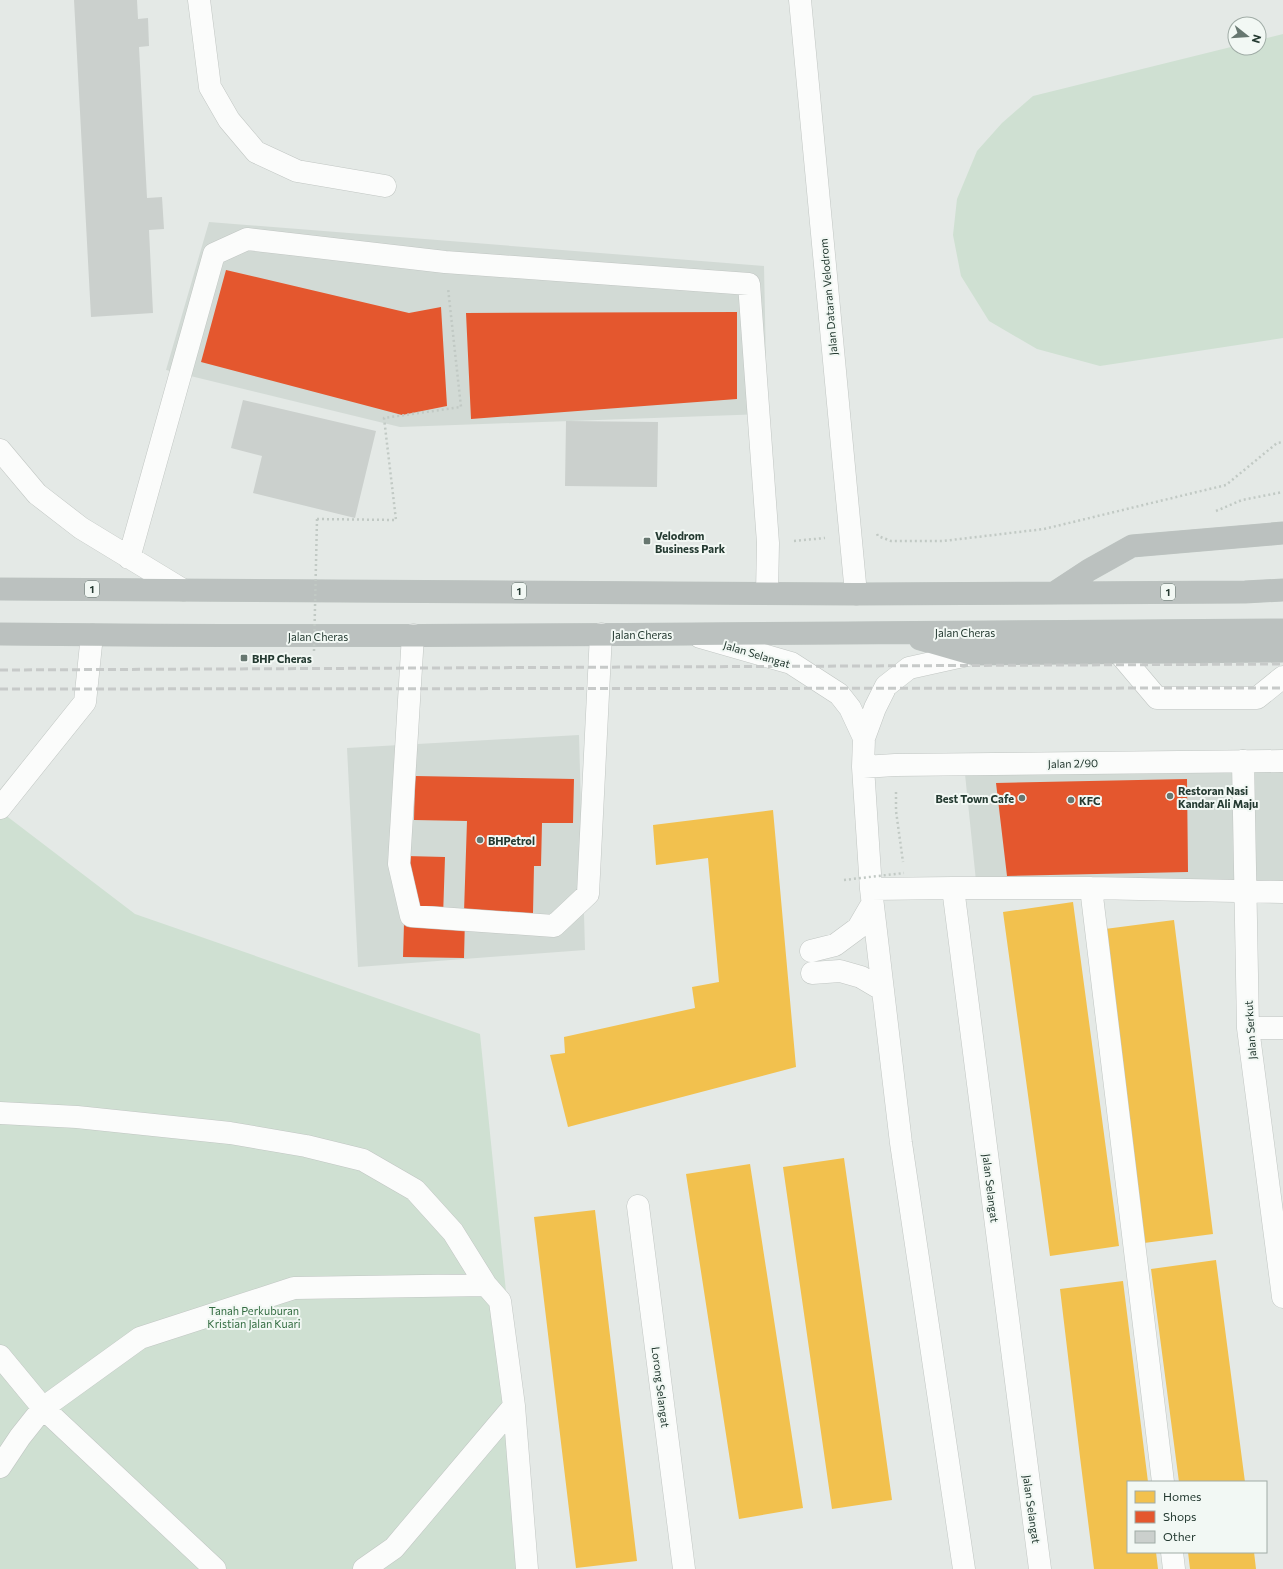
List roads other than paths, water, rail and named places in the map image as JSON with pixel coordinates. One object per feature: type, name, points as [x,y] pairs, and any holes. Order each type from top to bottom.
[{"type":"highway","points":[[1054,593],[1089,570],[1132,546],[1283,533]]},
{"type":"highway","name":"1","points":[[0,588],[856,594],[1283,590]]},
{"type":"highway","name":"Jalan Cheras","points":[[0,634],[245,636],[898,632],[1119,633],[1283,630]]},
{"type":"highway","points":[[898,632],[972,654],[1283,650]]},
{"type":"street","points":[[199,0],[210,88],[229,120],[256,152],[297,171],[385,186]]},
{"type":"street","name":"Jalan Dataran Velodrom","points":[[800,0],[856,594]]},
{"type":"street","points":[[130,558],[214,254],[247,239],[445,262],[749,284],[768,543],[767,593]]},
{"type":"street","points":[[0,450],[37,494],[81,528],[183,590]]},
{"type":"street","points":[[413,635],[399,864],[410,916],[554,926],[588,894],[601,634]]},
{"type":"street","name":"Jalan Selangat","points":[[690,634],[791,663],[839,694],[850,708],[864,738]]},
{"type":"street","points":[[0,808],[85,702],[92,635]]},
{"type":"street","points":[[1119,653],[1157,698],[1257,698],[1283,677]]},
{"type":"street","name":"Jalan Selangat","points":[[964,1569],[902,1151],[872,897],[863,767],[864,738],[875,708],[886,686],[909,668],[972,654]]},
{"type":"street","name":"Jalan Serkut","points":[[1242,761],[1248,1028],[1283,1297]]},
{"type":"street","name":"Jalan 2/90","points":[[863,767],[894,765],[1283,761]]},
{"type":"street","points":[[811,950],[835,945],[858,928],[872,897],[953,888],[1091,888],[1283,892]]},
{"type":"street","name":"Jalan Selangat","points":[[953,888],[1040,1569]]},
{"type":"street","points":[[1091,888],[1163,1481]]},
{"type":"street","points":[[812,973],[840,970],[861,977],[883,990]]},
{"type":"street","points":[[1248,1028],[1283,1028]]},
{"type":"street","points":[[0,1113],[77,1117],[230,1133],[306,1146],[363,1160],[415,1190],[453,1232],[486,1285],[500,1301],[514,1406],[527,1569]]},
{"type":"street","name":"Lorong Selangat","points":[[638,1206],[684,1569]]},
{"type":"street","points":[[0,1467],[20,1437],[43,1408],[140,1338],[294,1288],[486,1285]]},
{"type":"street","points":[[0,1356],[43,1408],[215,1569]]},
{"type":"street","points":[[364,1569],[394,1548],[514,1406]]},
{"type":"street","points":[[1172,1553],[1174,1569]]},
{"type":"railway","points":[[0,670],[1283,664]]},
{"type":"railway","points":[[0,689],[1283,688]]},
{"type":"place","name":"Velodrom Business Park","points":[[647,541]]},
{"type":"place","name":"BHP Cheras","points":[[244,658]]},
{"type":"place","name":"Restoran Nasi Kandar Ali Maju","points":[[1170,796]]},
{"type":"place","name":"Best Town Cafe","points":[[1022,798]]},
{"type":"place","name":"KFC","points":[[1071,800]]},
{"type":"place","name":"BHPetrol","points":[[480,840]]},
{"type":"park label","name":"Tanah Perkuburan Kristian Jalan Kuari","points":[[254,1316]]}]
